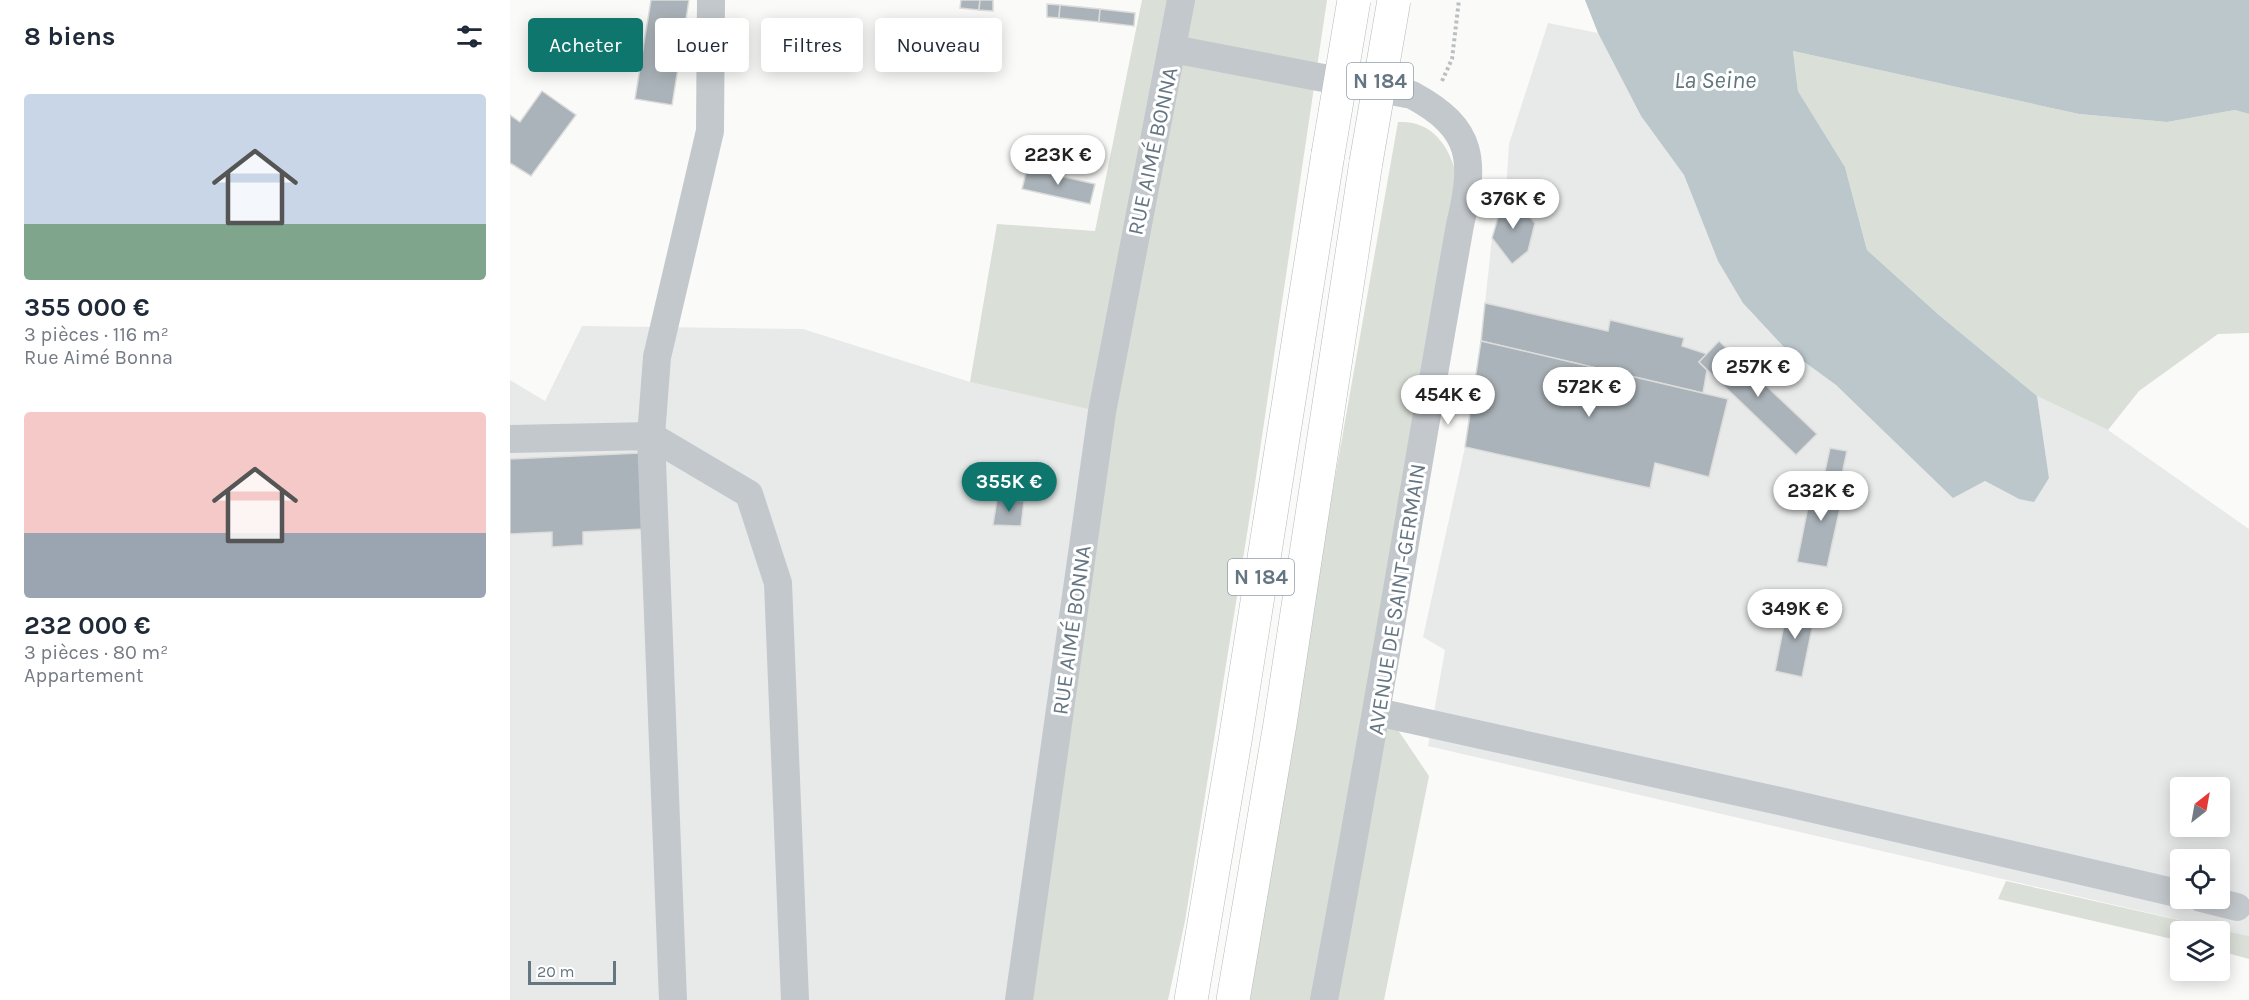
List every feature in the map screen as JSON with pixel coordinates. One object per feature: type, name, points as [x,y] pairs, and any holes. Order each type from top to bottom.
[{"type":"main road","name":"N 184","points":[[1191,1000],[1237,730],[1354,0]]},
{"type":"main road","name":"N 184","points":[[1233,1000],[1280,724],[1366,162],[1394,0]]},
{"type":"street","points":[[673,1000],[651,436],[657,357],[710,131],[711,0]]},
{"type":"street","name":"RUE AIMÉ BONNA","points":[[1019,1000],[1102,412],[1181,0]]},
{"type":"street","name":"AVENUE DE SAINT-GERMAIN","points":[[1173,49],[1412,94],[1430,104],[1455,127],[1461,138],[1468,165],[1469,188],[1460,225],[1410,505],[1377,712],[1324,1000]]},
{"type":"street","points":[[510,439],[651,436],[749,494],[778,583],[795,1000]]},
{"type":"street","points":[[1377,712],[1784,802],[2170,891]]},
{"type":"street","points":[[2230,905],[2237,907]]},
{"type":"path","points":[[1430,104],[1452,59],[1459,0]]},
{"type":"shaded area","points":[[1142,0],[1327,0],[1254,490],[1185,921],[1168,1000],[1019,1000],[1101,412],[970,382],[997,224],[1095,231]]},
{"type":"shaded area","points":[[1548,23],[1598,33],[1641,116],[1684,175],[1718,261],[1784,347],[1836,385],[1953,497],[1985,481],[2019,499],[2049,478],[2037,396],[2108,430],[2249,529],[2249,936],[2230,932],[2230,921],[2184,921],[1428,746],[1445,650],[1423,637],[1465,447],[1481,341],[1492,238],[1506,191],[1509,144]]},
{"type":"shaded area","points":[[1793,51],[2079,114],[2167,122],[2235,110],[2249,114],[2249,333],[2218,334],[2139,391],[2108,430],[2037,396],[1939,315],[1867,250],[1845,167],[1798,91]]},
{"type":"shaded area","points":[[1398,122],[1419,125],[1436,136],[1448,152],[1456,173],[1373,693],[1429,776],[1384,1000],[1250,1000],[1310,619]]},
{"type":"shaded area","points":[[582,326],[803,329],[970,382],[1102,412],[1019,1000],[510,1000],[510,380],[545,401]]},
{"type":"shaded area","points":[[2006,881],[2183,921],[2170,921],[2170,938],[1998,899]]},
{"type":"shaded area","points":[[2230,932],[2249,936],[2249,959],[2230,954]]},
{"type":"water","name":"La Seine","points":[[1585,0],[2249,0],[2249,114],[2235,110],[2167,122],[2079,114],[1793,51],[1798,91],[1845,167],[1867,250],[1939,315],[2037,396],[2049,478],[2034,502],[2019,499],[1985,481],[1953,498],[1836,385],[1784,347],[1743,303],[1718,261],[1684,175],[1641,116],[1598,33]]},
{"type":"building","points":[[651,0],[689,0],[686,18],[655,18],[655,72],[677,72],[672,105],[635,99],[639,72],[643,72],[643,50]]},
{"type":"building","points":[[961,0],[980,0],[979,10],[960,8]]},
{"type":"building","points":[[980,0],[993,0],[993,11],[979,10]]},
{"type":"building","points":[[1047,4],[1060,5],[1059,18],[1047,17]]},
{"type":"building","points":[[1060,5],[1100,9],[1099,22],[1059,18]]},
{"type":"building","points":[[1100,9],[1135,13],[1134,26],[1099,22]]},
{"type":"building","points":[[542,91],[576,115],[531,176],[510,163],[510,115],[520,122]]},
{"type":"building","points":[[1027,169],[1095,184],[1090,204],[1022,189]]},
{"type":"building","points":[[1506,191],[1535,223],[1528,251],[1512,264],[1492,238]]},
{"type":"building","points":[[1485,303],[1608,331],[1610,320],[1684,338],[1682,346],[1707,354],[1699,362],[1707,370],[1703,393],[1481,341]]},
{"type":"building","points":[[1481,341],[1728,399],[1709,477],[1655,463],[1650,488],[1465,447]]},
{"type":"building","points":[[1719,341],[1817,434],[1796,455],[1699,362]]},
{"type":"building","points":[[1830,448],[1847,451],[1841,479],[1824,476]]},
{"type":"building","points":[[640,453],[644,529],[583,532],[583,545],[552,547],[552,532],[510,534],[510,459]]},
{"type":"building","points":[[1814,477],[1845,485],[1827,567],[1797,562]]},
{"type":"building","points":[[997,499],[1024,501],[1021,526],[993,525]]},
{"type":"building","points":[[1788,604],[1816,609],[1802,677],[1775,671]]}]
